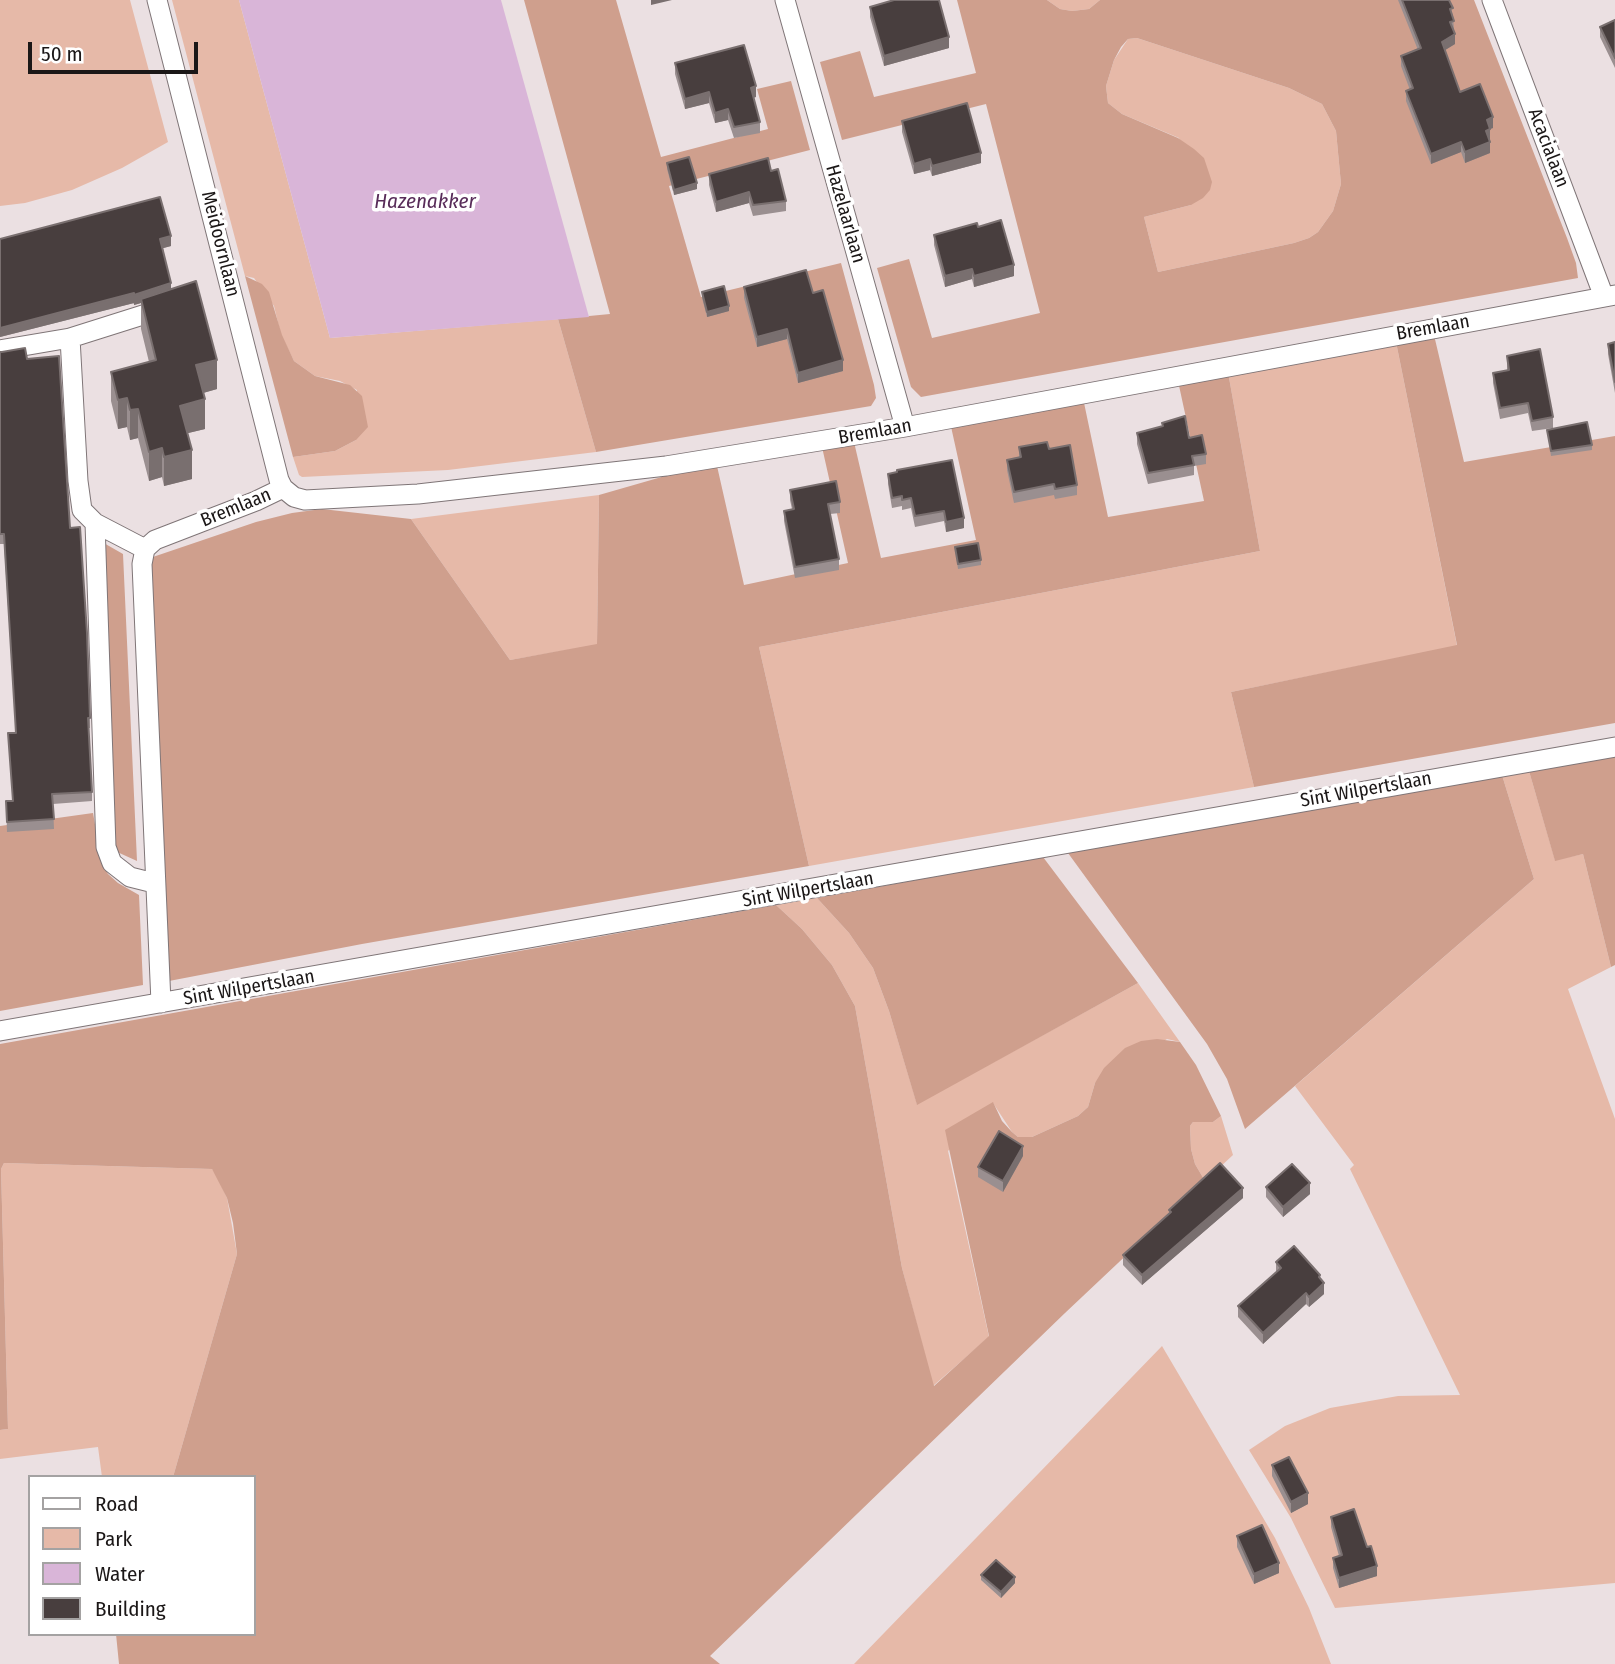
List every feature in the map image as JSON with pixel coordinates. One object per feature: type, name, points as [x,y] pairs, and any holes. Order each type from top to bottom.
[{"type":"street","name":"Meidoornlaan","points":[[157,0],[279,480],[284,488]]},
{"type":"street","name":"Hazelaarlaan","points":[[785,0],[905,427]]},
{"type":"street","name":"Acacialaan","points":[[1492,0],[1610,296]]},
{"type":"street","name":"Bremlaan","points":[[145,549],[155,540],[284,488],[294,497],[305,500],[418,494],[666,466],[905,427],[1610,296]]},
{"type":"street","points":[[0,349],[70,338],[187,301]]},
{"type":"street","points":[[70,338],[82,510],[95,523],[145,549],[142,564],[161,1003]]},
{"type":"street","points":[[95,523],[106,847],[113,863],[130,877],[155,883]]},
{"type":"street","name":"Sint Wilpertslaan","points":[[0,1031],[1615,747]]},
{"type":"green space","points":[[0,0],[130,0],[168,142],[122,168],[72,190],[25,203],[0,206]]},
{"type":"green space","points":[[172,0],[239,0],[330,338],[558,319],[596,452],[448,470],[299,475],[293,457],[335,451],[356,440],[357,390],[340,381],[315,376],[294,361],[281,335],[274,306],[254,278],[245,276]]},
{"type":"green space","points":[[1047,0],[1100,0],[1089,9],[1072,11],[1060,9]]},
{"type":"green space","points":[[1137,38],[1289,88],[1322,104],[1336,131],[1341,184],[1333,211],[1318,232],[1294,243],[1158,272],[1144,217],[1191,205],[1179,138],[1122,114],[1108,103],[1106,86],[1114,60],[1128,39]]},
{"type":"green space","points":[[1396,342],[1457,646],[1231,692],[1254,787],[809,866],[759,647],[1260,551],[1228,372]]},
{"type":"green space","points":[[599,495],[597,645],[510,660],[411,519]]},
{"type":"green space","points":[[1529,771],[1555,860],[1583,854],[1611,967],[1568,989],[1615,1119],[1615,1583],[1335,1608],[1291,1518],[1249,1450],[1285,1426],[1330,1408],[1398,1396],[1460,1395],[1350,1169],[1354,1165],[1295,1086],[1534,879],[1502,775]]},
{"type":"green space","points":[[817,898],[849,933],[873,968],[917,1104],[1138,983],[1180,1042],[1167,1039],[1095,1083],[1088,1107],[1078,1116],[1032,1137],[1018,1137],[1012,1132],[993,1103],[948,1151],[989,1337],[933,1386],[902,1268],[855,1006],[832,965],[802,929],[776,905]]},
{"type":"green space","points":[[1221,1116],[1233,1155],[1205,1181],[1195,1164],[1190,1126],[1193,1122],[1213,1122]]},
{"type":"green space","points":[[4,1163],[212,1169],[216,1174],[227,1198],[237,1254],[174,1475],[102,1475],[98,1447],[0,1459],[0,1430],[8,1429],[1,1169]]},
{"type":"green space","points":[[1162,1346],[1275,1538],[1309,1608],[1331,1664],[854,1664]]},
{"type":"shaded area","points":[[524,0],[616,0],[661,157],[768,129],[757,89],[791,81],[810,150],[669,186],[701,297],[841,263],[874,385],[876,398],[871,406],[596,452],[558,319],[610,314]]},
{"type":"shaded area","points":[[957,0],[1047,0],[1060,9],[1072,11],[1089,9],[1100,0],[1474,0],[1567,238],[1578,278],[921,397],[911,387],[877,268],[909,259],[932,338],[1040,313],[986,104],[842,140],[820,62],[860,51],[874,97],[976,73]],"holes":[[[1137,38],[1289,88],[1322,104],[1336,131],[1341,184],[1333,211],[1318,232],[1309,238],[1158,272],[1144,217],[1191,205],[1203,198],[1210,190],[1212,182],[1204,158],[1194,149],[1178,138],[1122,114],[1108,103],[1106,86],[1121,47],[1128,39]]]},
{"type":"shaded area","points":[[245,276],[262,284],[269,292],[282,335],[294,361],[315,376],[350,385],[362,396],[368,427],[356,440],[335,451],[293,457]]},
{"type":"shaded area","points":[[1434,335],[1464,462],[1615,436],[1615,723],[1254,787],[1231,692],[1457,645],[1396,342]]},
{"type":"shaded area","points":[[1228,372],[1260,551],[759,647],[809,866],[362,944],[169,981],[147,559],[256,522],[292,513],[322,509],[411,519],[510,660],[597,644],[599,495],[679,472],[717,466],[744,585],[848,563],[822,447],[854,442],[881,558],[976,540],[950,422],[1083,398],[1108,517],[1204,501],[1178,381]]},
{"type":"shaded area","points":[[102,542],[123,554],[137,861],[115,851]]},
{"type":"shaded area","points":[[1615,755],[1615,965],[1611,967],[1583,854],[1555,861],[1529,771]]},
{"type":"shaded area","points":[[1502,775],[1534,879],[1245,1129],[1227,1079],[1207,1044],[1068,853]]},
{"type":"shaded area","points":[[93,813],[102,864],[118,883],[139,895],[143,985],[0,1011],[0,826]]},
{"type":"shaded area","points":[[1043,857],[1138,983],[917,1105],[873,968],[849,933],[817,898]]},
{"type":"shaded area","points":[[776,905],[802,929],[832,965],[855,1006],[902,1268],[934,1386],[989,1336],[945,1130],[993,1102],[1002,1121],[1012,1132],[1018,1137],[1032,1137],[1078,1116],[1088,1107],[1095,1083],[1104,1068],[1125,1048],[1141,1041],[1157,1039],[1180,1042],[1196,1065],[1221,1116],[1213,1122],[1193,1122],[1190,1126],[1195,1164],[1205,1181],[710,1656],[720,1664],[119,1664],[116,1636],[256,1636],[256,1475],[174,1475],[237,1254],[233,1223],[227,1198],[212,1169],[4,1163],[1,1169],[8,1429],[0,1430],[0,1044]]},
{"type":"water","name":"Hazenakker","points":[[239,0],[501,0],[589,317],[330,338]]},
{"type":"building","points":[[894,0],[939,0],[949,37],[884,56],[870,7]]},
{"type":"building","points":[[1402,0],[1449,0],[1454,21],[1450,22],[1455,34],[1442,42],[1460,92],[1480,84],[1493,117],[1487,120],[1490,129],[1486,131],[1490,142],[1465,152],[1461,142],[1431,154],[1406,91],[1413,88],[1401,56],[1421,48]]},
{"type":"building","points":[[1615,20],[1615,58],[1600,27]]},
{"type":"building","points":[[744,45],[756,86],[751,88],[760,122],[734,127],[728,109],[715,113],[709,92],[685,99],[675,63]]},
{"type":"building","points":[[967,103],[981,153],[932,166],[930,159],[914,164],[902,121]]},
{"type":"building","points":[[689,157],[697,183],[674,190],[667,163]]},
{"type":"building","points":[[768,158],[771,171],[778,169],[786,201],[753,205],[749,192],[716,202],[709,174]]},
{"type":"building","points":[[160,197],[171,236],[160,239],[171,283],[134,295],[0,328],[0,239]]},
{"type":"building","points":[[1001,220],[1014,265],[974,276],[972,269],[945,276],[934,235],[977,223],[978,227]]},
{"type":"building","points":[[806,270],[813,293],[823,290],[843,360],[798,373],[787,329],[757,337],[744,287]]},
{"type":"building","points":[[196,281],[217,360],[196,365],[205,399],[180,406],[192,450],[164,457],[162,448],[149,452],[138,409],[130,410],[127,398],[118,400],[111,372],[156,360],[141,299]]},
{"type":"building","points":[[724,286],[729,306],[707,312],[702,292]]},
{"type":"building","points":[[1615,342],[1615,382],[1608,344]]},
{"type":"building","points":[[25,348],[27,359],[59,356],[70,528],[80,527],[87,633],[92,792],[52,794],[54,819],[7,822],[6,801],[13,801],[8,733],[16,733],[4,534],[0,534],[0,352]]},
{"type":"building","points":[[1540,349],[1553,417],[1532,421],[1528,403],[1500,408],[1493,373],[1509,370],[1507,356]]},
{"type":"building","points":[[1185,416],[1189,438],[1202,435],[1206,454],[1192,456],[1194,465],[1148,473],[1137,433]]},
{"type":"building","points":[[1587,422],[1592,445],[1551,451],[1547,430]]},
{"type":"building","points":[[1047,442],[1049,449],[1070,445],[1077,485],[1055,489],[1054,484],[1014,492],[1007,460],[1021,457],[1019,447]]},
{"type":"building","points":[[952,460],[964,518],[946,522],[944,511],[915,516],[911,498],[892,498],[888,474]]},
{"type":"building","points":[[836,481],[840,502],[828,504],[839,559],[795,567],[784,511],[794,509],[790,490]]},
{"type":"building","points":[[978,543],[981,560],[958,564],[955,547]]},
{"type":"building","points":[[999,1131],[1023,1146],[1003,1181],[978,1167]]},
{"type":"building","points":[[1220,1163],[1243,1188],[1142,1275],[1123,1255]]},
{"type":"building","points":[[1292,1164],[1310,1183],[1283,1207],[1266,1187]]},
{"type":"building","points":[[1294,1246],[1324,1283],[1309,1297],[1306,1293],[1263,1333],[1238,1306],[1281,1268],[1276,1262]]},
{"type":"building","points":[[1289,1457],[1308,1493],[1291,1502],[1272,1465]]},
{"type":"building","points":[[1354,1509],[1367,1547],[1371,1546],[1377,1566],[1339,1578],[1333,1558],[1342,1555],[1331,1517]]},
{"type":"building","points":[[1262,1525],[1279,1563],[1254,1574],[1237,1536]]},
{"type":"building","points":[[996,1560],[1015,1577],[1001,1592],[981,1575]]}]
